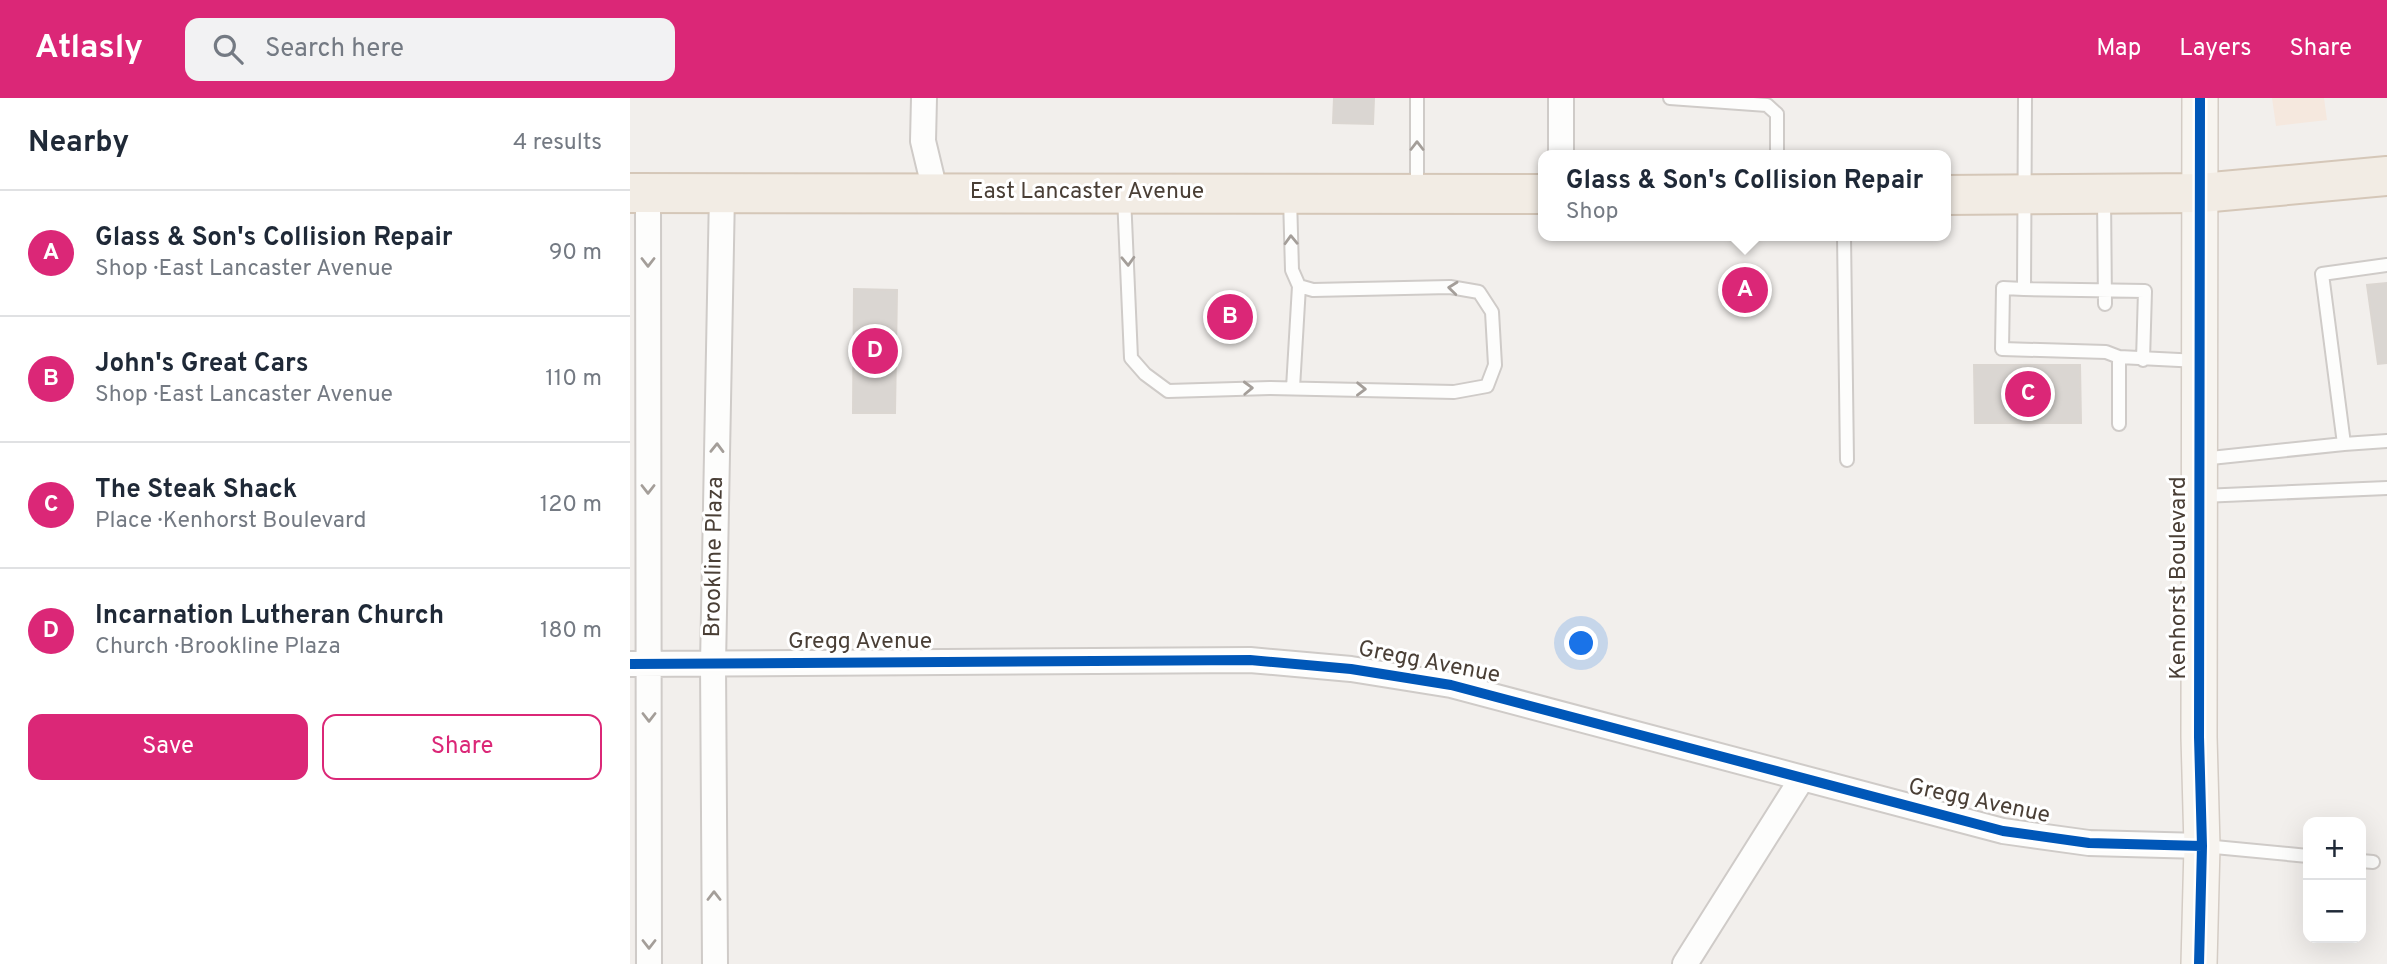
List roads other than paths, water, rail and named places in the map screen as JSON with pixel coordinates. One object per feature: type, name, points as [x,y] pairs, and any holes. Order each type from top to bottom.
[{"type":"main road","points":[[1951,195],[2201,193],[2387,176]]},
{"type":"main road","name":"East Lancaster Avenue","points":[[639,193],[935,191],[1538,194]]},
{"type":"street","points":[[924,98],[923,141],[935,191]]},
{"type":"street","points":[[1561,98],[1561,150]]},
{"type":"street","name":"Kenhorst Boulevard","points":[[2199,964],[2202,846],[2199,737],[2200,98]]},
{"type":"street","points":[[639,193],[639,664],[649,964]]},
{"type":"street","name":"Brookline Plaza","points":[[715,964],[713,664],[722,193]]},
{"type":"street","name":"Gregg Avenue","points":[[639,664],[1250,660],[1351,668],[1451,685],[1533,705],[1801,780],[2003,831],[2089,844],[2202,846]]},
{"type":"street","points":[[1685,964],[1801,780]]},
{"type":"lane","points":[[1417,98],[1418,194]]},
{"type":"lane","points":[[1670,98],[1767,104],[1777,114],[1777,150]]},
{"type":"lane","points":[[2024,289],[2025,98]]},
{"type":"lane","points":[[1124,192],[1131,358],[1144,374],[1168,391],[1293,388],[1454,391],[1487,386],[1495,365],[1492,312],[1479,292],[1450,286],[1313,290],[1299,286]]},
{"type":"lane","points":[[1290,193],[1292,270],[1299,286],[1293,388]]},
{"type":"lane","points":[[2104,195],[2105,297]]},
{"type":"lane","points":[[1844,241],[1847,460]]},
{"type":"lane","points":[[2344,444],[2322,274],[2387,265]]},
{"type":"lane","points":[[2143,360],[2145,291],[2105,297],[2062,290],[2003,288],[2002,349],[2065,344],[2119,357],[2143,360],[2200,361]]},
{"type":"lane","points":[[2062,290],[2063,303]]},
{"type":"lane","points":[[2106,337],[2106,352]]},
{"type":"lane","points":[[2119,357],[2119,424]]},
{"type":"lane","points":[[2200,458],[2387,441]]},
{"type":"lane","points":[[2200,496],[2387,488]]},
{"type":"lane","points":[[2202,846],[2303,856]]},
{"type":"place","name":"Glass & Son's Collision Repair","points":[[1745,290]]},
{"type":"place","name":"John's Great Cars","points":[[1230,317]]},
{"type":"place","name":"Incarnation Lutheran Church","points":[[875,351]]},
{"type":"place","name":"The Steak Shack","points":[[2028,394]]}]
